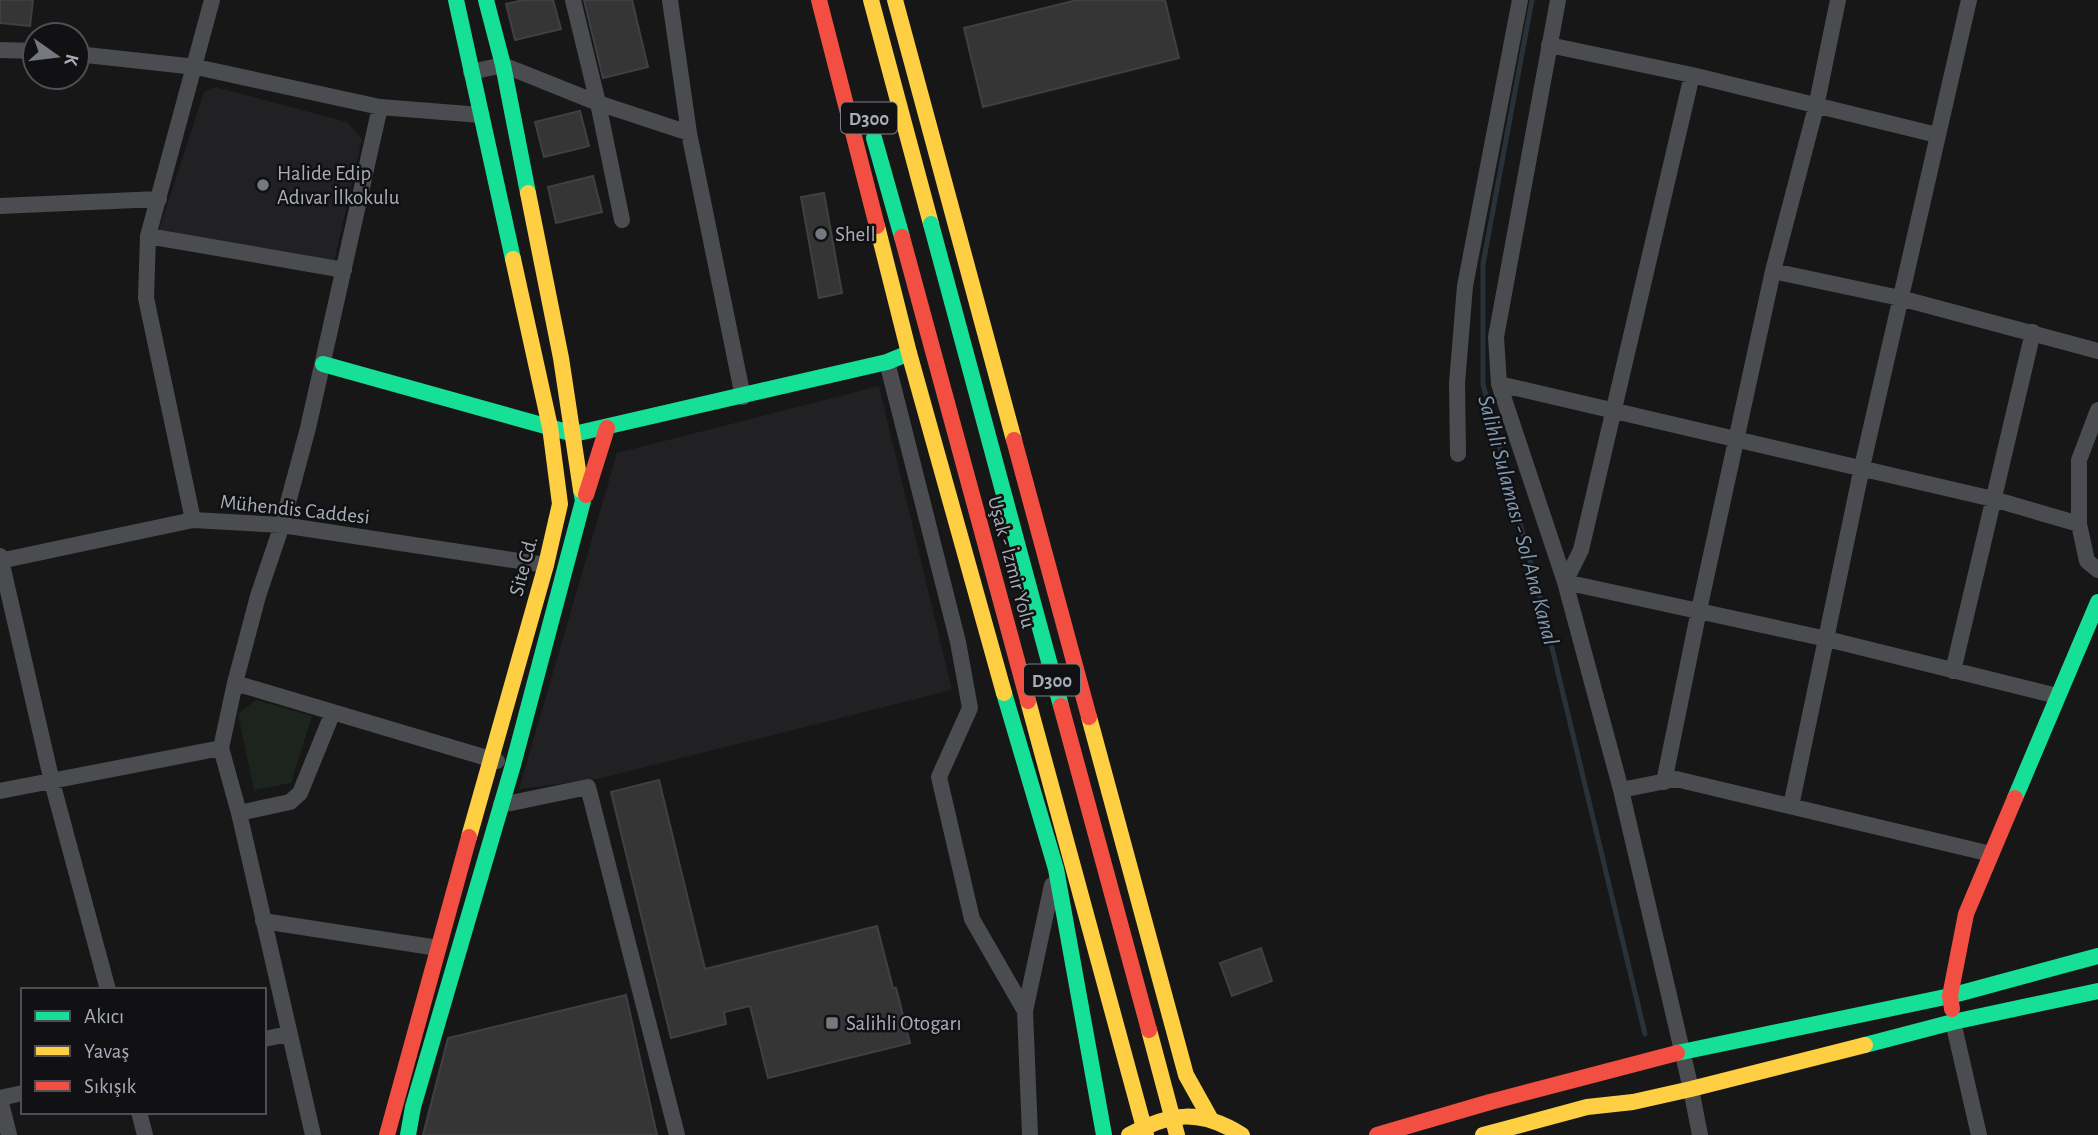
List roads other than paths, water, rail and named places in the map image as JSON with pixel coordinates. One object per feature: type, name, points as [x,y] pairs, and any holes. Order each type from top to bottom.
[{"type":"main road","name":"Site Cd.","points":[[387,1135],[560,504],[550,427],[456,0]]},
{"type":"main road","name":"Site Cd.","points":[[408,1135],[412,1107],[513,765],[583,501],[561,358],[503,65],[486,0]]},
{"type":"main road","points":[[819,0],[909,353],[1056,869],[1104,1135]]},
{"type":"main road","name":"Uşak - İzmir Yolu","points":[[871,0],[1051,676],[1177,1135]]},
{"type":"main road","points":[[895,0],[1186,1075],[1210,1118]]},
{"type":"main road","name":"Uşak - İzmir Yolu","points":[[869,120],[1146,1135]]},
{"type":"main road","points":[[323,364],[574,435],[887,362],[909,353]]},
{"type":"main road","points":[[583,501],[607,428]]},
{"type":"main road","points":[[1953,1023],[1950,996],[1966,914],[2057,696],[2093,625],[2098,602]]},
{"type":"main road","points":[[1377,1135],[1490,1102],[1682,1052],[1950,996],[2098,956]]},
{"type":"main road","points":[[1483,1135],[1587,1107],[1633,1102],[1691,1089],[1953,1023],[2098,991]]},
{"type":"main road","points":[[1129,1135],[1152,1122],[1180,1115],[1210,1118],[1243,1134]]},
{"type":"street","points":[[193,520],[146,298],[148,236],[212,0]]},
{"type":"street","points":[[573,0],[622,220]]},
{"type":"street","points":[[670,0],[689,133],[743,397]]},
{"type":"street","points":[[1458,454],[1457,383],[1465,286],[1520,0]]},
{"type":"street","points":[[1558,0],[1496,337],[1499,384],[1565,582],[1620,790],[1700,1135]]},
{"type":"street","points":[[1664,782],[1773,271],[1816,107],[1838,0]]},
{"type":"street","points":[[1791,806],[1862,467],[1969,0]]},
{"type":"street","points":[[1549,45],[1692,75],[1937,135]]},
{"type":"street","points":[[0,50],[21,51]]},
{"type":"street","points":[[91,56],[195,68],[380,107],[481,115]]},
{"type":"street","points":[[471,72],[503,65],[598,103],[689,133]]},
{"type":"street","points":[[1565,582],[1581,550],[1692,75]]},
{"type":"street","points":[[313,1135],[239,813],[221,748],[235,682],[258,596],[282,525],[323,364],[380,107]]},
{"type":"street","points":[[0,206],[159,199]]},
{"type":"street","points":[[148,236],[344,270]]},
{"type":"street","points":[[1773,271],[1900,298],[2098,351]]},
{"type":"street","points":[[1952,671],[2033,332]]},
{"type":"street","points":[[887,362],[954,629],[970,708],[939,777],[972,919],[1025,1011]]},
{"type":"street","points":[[1499,384],[1736,441],[1862,467],[1993,499],[2079,524]]},
{"type":"street","points":[[2098,410],[2079,460],[2079,524],[2087,561],[2098,570]]},
{"type":"street","name":"Mühendis Caddesi","points":[[0,561],[193,520],[282,525],[545,565]]},
{"type":"street","points":[[0,555],[52,782],[107,988]]},
{"type":"street","points":[[1565,582],[1827,639],[2057,696]]},
{"type":"street","points":[[235,682],[513,765]]},
{"type":"street","points":[[239,813],[290,802],[300,793],[333,712]]},
{"type":"street","points":[[0,792],[221,748]]},
{"type":"street","points":[[1620,790],[1676,779],[1991,854]]},
{"type":"street","points":[[501,805],[587,787],[677,1135]]},
{"type":"street","points":[[1030,1135],[1025,1011],[1056,869]]},
{"type":"street","points":[[263,921],[438,948]]},
{"type":"street","points":[[1953,1023],[1979,1135]]},
{"type":"street","points":[[266,1040],[289,1034]]},
{"type":"street","points":[[9,1135],[0,1099],[21,1094]]},
{"type":"street","points":[[140,1114],[145,1135]]},
{"type":"waterway","name":"Salihli Sulaması - Sol Ana Kanal","points":[[1532,0],[1483,264],[1483,384],[1540,598],[1645,1034]]},
{"type":"place","name":"Halide Edip Adıvar İlkokulu","points":[[263,185]]},
{"type":"place","name":"Shell","points":[[821,234]]},
{"type":"place","name":"Salihli Otogarı","points":[[832,1023]]}]
